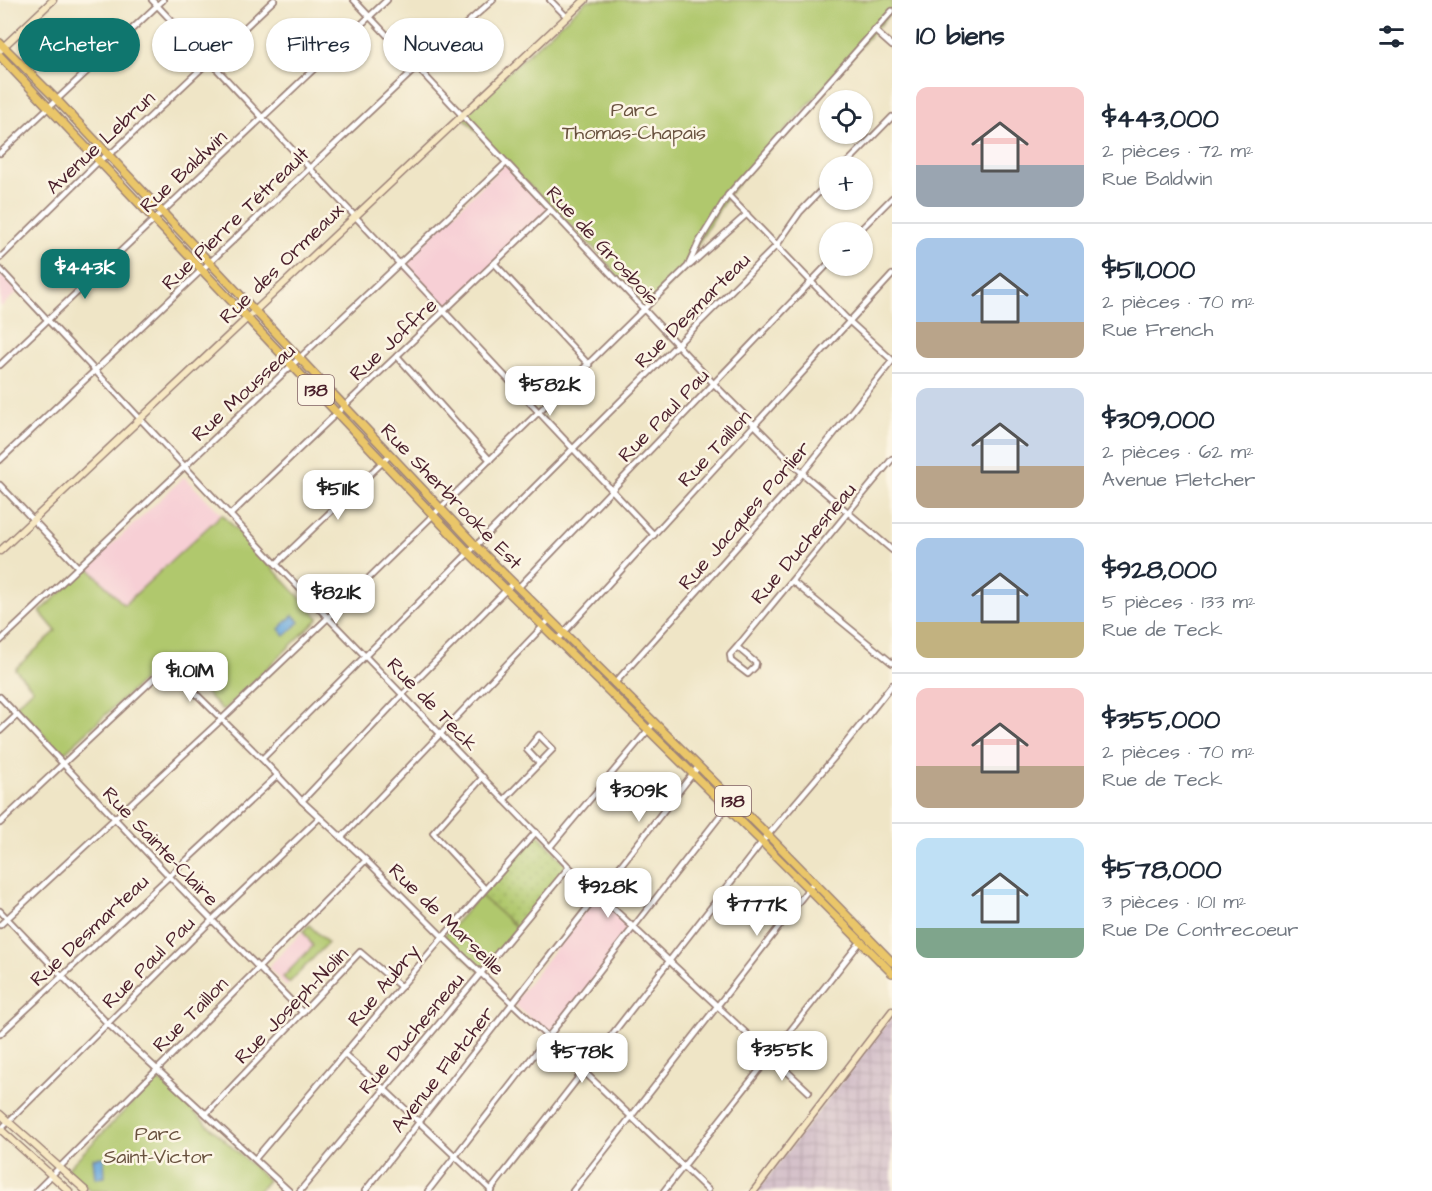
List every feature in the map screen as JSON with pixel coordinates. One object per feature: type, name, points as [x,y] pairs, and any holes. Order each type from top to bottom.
[{"type":"main road","name":"Rue Sherbrooke Est","points":[[1,46],[57,100],[476,546],[768,835],[892,962]]},
{"type":"main road","name":"Rue Sherbrooke Est","points":[[0,56],[469,553],[892,973]]},
{"type":"street","points":[[1,46],[52,0]]},
{"type":"street","points":[[152,0],[168,18]]},
{"type":"street","points":[[0,153],[163,0]]},
{"type":"street","name":"Avenue Lebrun","points":[[254,19],[274,0]]},
{"type":"street","name":"Rue de Grosbois","points":[[354,0],[383,31]]},
{"type":"street","name":"Rue Baldwin","points":[[0,365],[153,218],[387,0]]},
{"type":"street","name":"Rue Pierre Tétreault","points":[[473,18],[493,0]]},
{"type":"street","points":[[550,0],[566,16]]},
{"type":"street","name":"Rue des Ormeaux","points":[[0,551],[585,0]]},
{"type":"street","points":[[688,266],[699,242],[728,195],[892,11]]},
{"type":"street","points":[[874,30],[892,46]]},
{"type":"street","name":"Avenue Lebrun","points":[[0,258],[100,160],[197,72]]},
{"type":"street","points":[[219,72],[654,535]]},
{"type":"street","name":"Rue Pierre Tétreault","points":[[0,460],[412,72]]},
{"type":"street","name":"Rue de Grosbois","points":[[422,72],[714,384],[802,473],[892,550]]},
{"type":"street","points":[[854,156],[892,117]]},
{"type":"street","name":"Rue Mousseau","points":[[0,641],[507,164]]},
{"type":"street","name":"Rue Desmarteau","points":[[262,759],[777,245],[800,212],[819,192]]},
{"type":"street","points":[[728,195],[849,321],[892,361]]},
{"type":"street","points":[[868,222],[892,198]]},
{"type":"street","name":"Rue Joffre","points":[[231,514],[550,210]]},
{"type":"street","points":[[0,925],[222,719],[589,365],[688,266],[747,214]]},
{"type":"street","points":[[495,264],[589,365]]},
{"type":"street","name":"Rue de Teck","points":[[0,269],[276,564],[569,867],[809,1092]]},
{"type":"street","name":"Rue Paul Pau","points":[[302,801],[506,590],[515,586],[612,490],[819,273]]},
{"type":"street","name":"Rue Taillon","points":[[557,640],[892,275]]},
{"type":"street","points":[[397,356],[490,460]]},
{"type":"street","name":"Rue Jacques Porlier","points":[[615,684],[802,473],[892,361]]},
{"type":"street","points":[[276,564],[390,455]]},
{"type":"street","name":"Rue Duchesneau","points":[[737,646],[892,460]]},
{"type":"street","points":[[0,484],[78,567]]},
{"type":"street","points":[[792,580],[892,663]]},
{"type":"street","points":[[341,838],[549,620]]},
{"type":"street","points":[[737,646],[756,663],[748,674],[729,659],[737,646]]},
{"type":"street","name":"Rue de Marseille","points":[[63,764],[162,671],[168,668],[173,670],[319,818],[366,860],[443,937],[708,1190]]},
{"type":"street","points":[[344,1054],[491,1191],[762,842],[892,685]]},
{"type":"street","name":"Rue Sainte-Claire","points":[[0,697],[114,819],[303,1013]]},
{"type":"street","points":[[0,731],[17,715]]},
{"type":"street","points":[[550,847],[654,723]]},
{"type":"street","points":[[504,800],[553,749],[540,735],[527,750],[539,763]]},
{"type":"street","points":[[0,823],[63,764]]},
{"type":"street","name":"Avenue Fletcher","points":[[365,1191],[698,767]]},
{"type":"street","name":"Rue Desmarteau","points":[[0,1034],[278,776]]},
{"type":"street","points":[[483,777],[434,833],[485,889]]},
{"type":"street","points":[[428,1191],[733,801]]},
{"type":"street","name":"Rue Paul Pau","points":[[0,1129],[319,818]]},
{"type":"street","name":"Rue Aubry","points":[[255,1159],[443,937],[536,832]]},
{"type":"street","name":"Rue Taillon","points":[[36,1191],[366,860]]},
{"type":"street","name":"Rue Duchesneau","points":[[300,1191],[569,867]]},
{"type":"street","points":[[573,1191],[814,882]]},
{"type":"street","points":[[0,911],[108,1024],[290,1191]]},
{"type":"street","points":[[663,1191],[866,935]]},
{"type":"street","name":"Rue Joseph-Nolin","points":[[206,1114],[360,952],[401,987]]},
{"type":"street","points":[[754,1191],[892,1011]]},
{"type":"street","points":[[0,1114],[86,1191]]},
{"type":"street","points":[[0,1129],[69,1191]]},
{"type":"shaded area","points":[[506,163],[550,210],[444,312],[400,265]]},
{"type":"shaded area","points":[[0,269],[20,290],[0,308]]},
{"type":"shaded area","points":[[184,477],[222,514],[123,605],[88,567]]},
{"type":"shaded area","points":[[598,894],[634,928],[549,1036],[513,1003]]},
{"type":"shaded area","points":[[309,925],[328,943],[286,987],[268,967]]},
{"type":"shaded area","points":[[892,1016],[892,1191],[757,1191]]},
{"type":"green space","name":"Parc Thomas-Chapais","points":[[587,0],[892,0],[892,11],[822,90],[819,90],[819,93],[728,195],[699,242],[688,266],[644,311],[602,256],[506,163],[461,115]]},
{"type":"green space","points":[[222,514],[318,619],[224,710],[175,661],[165,660],[61,754],[16,705],[33,689],[15,669],[56,631],[40,612],[88,567],[124,605]]},
{"type":"green space","points":[[536,832],[569,867],[517,928],[480,895]]},
{"type":"green space","points":[[480,895],[517,928],[481,973],[443,937]]},
{"type":"green space","points":[[309,925],[328,943],[289,983],[283,977],[313,946],[303,931]]},
{"type":"green space","name":"Parc Saint-Victor","points":[[157,1078],[268,1180],[259,1191],[91,1191],[68,1171],[68,1168]]},
{"type":"water","points":[[293,615],[300,622],[285,636],[279,629]]},
{"type":"water","points":[[104,1157],[105,1177],[95,1178],[93,1158]]}]
